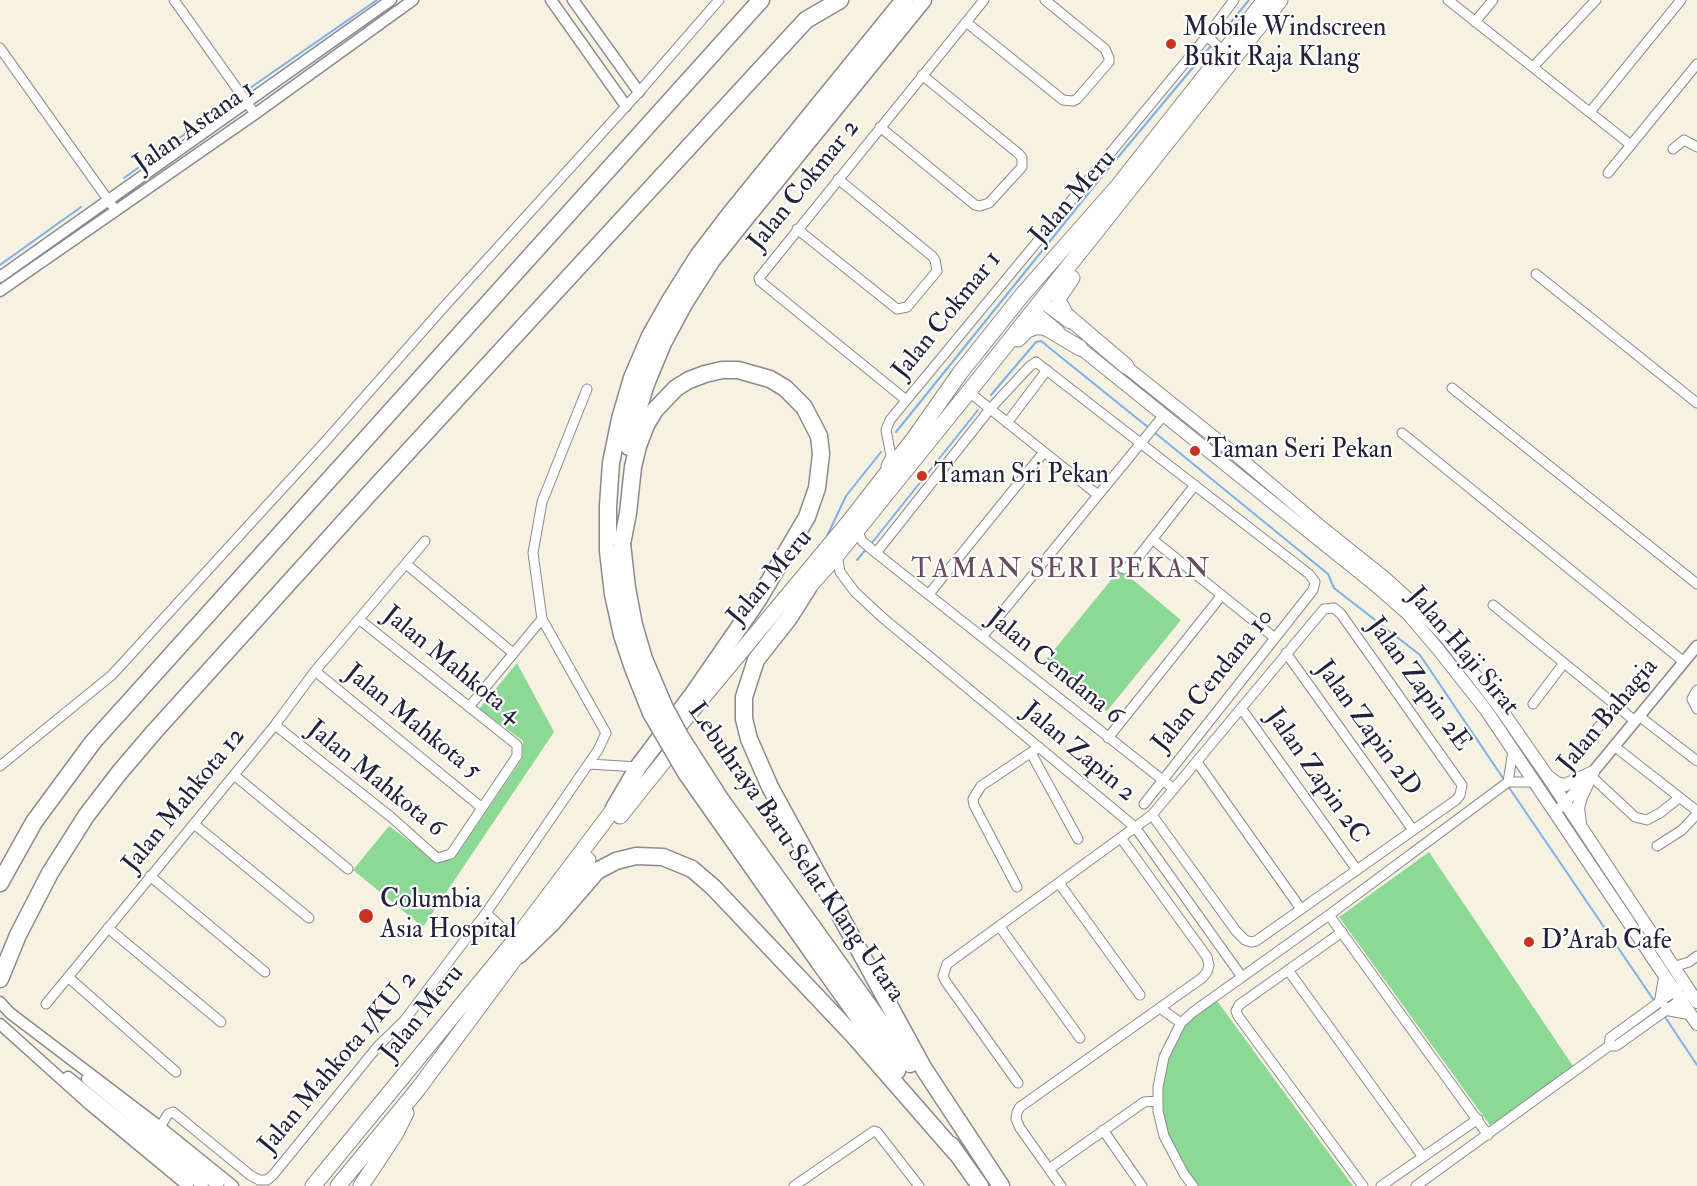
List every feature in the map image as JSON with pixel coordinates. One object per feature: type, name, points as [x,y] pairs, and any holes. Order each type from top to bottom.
[{"type":"highway","points":[[0,883],[34,822],[54,793],[135,694],[761,0]]},
{"type":"highway","points":[[0,979],[18,935],[50,873],[86,816],[154,732],[362,502],[806,20],[840,0]]},
{"type":"highway","name":"Lebuhraya Baru Selat Klang Utara","points":[[615,547],[608,506],[611,463],[629,388],[650,336],[670,299],[729,214],[904,0]]},
{"type":"highway","name":"Lebuhraya Baru Selat Klang Utara","points":[[923,0],[712,260],[663,343],[646,384],[634,423],[615,547],[613,594],[622,635],[651,713],[686,773],[1000,1186]]},
{"type":"highway","name":"Jalan Meru","points":[[313,1186],[517,948],[727,682],[837,555],[853,527],[954,381],[1023,294],[1118,186],[1265,0]]},
{"type":"highway","name":"Jalan Meru","points":[[338,1186],[418,1089],[614,808],[719,677],[853,527],[972,388],[1280,0]]},
{"type":"highway","points":[[1126,366],[1066,315],[1059,302],[1062,291],[1095,248],[1135,183]]},
{"type":"highway","points":[[911,443],[1022,309],[1036,305],[1034,295],[1067,256],[1118,186]]},
{"type":"highway","points":[[972,388],[1027,330],[1035,327],[1048,329],[1080,348]]},
{"type":"highway","points":[[614,808],[638,767],[734,636],[807,517],[817,488],[821,454],[819,436],[804,407],[785,388],[770,379],[738,370],[722,370],[705,374],[676,388],[655,410],[646,425],[633,467],[628,513],[615,547]]},
{"type":"highway","points":[[808,588],[789,618],[756,660],[744,697],[744,719],[749,739],[770,787],[924,1070],[1000,1186]]},
{"type":"highway","points":[[517,948],[552,922],[597,872],[616,861],[636,856],[663,857],[692,869],[713,887],[854,1036],[956,1154]]},
{"type":"highway","name":"Lebuhraya Baru Selat Klang Utara","points":[[824,956],[956,1154],[980,1186]]},
{"type":"highway","points":[[361,1186],[396,1133],[418,1089]]},
{"type":"main road","name":"Jalan Haji Sirat","points":[[1036,305],[1159,421],[1375,585],[1408,614],[1486,710],[1665,978],[1685,994]]},
{"type":"main road","name":"Jalan Haji Sirat","points":[[1036,305],[1126,366],[1235,454],[1325,531],[1385,578],[1448,640],[1498,705],[1546,774],[1673,966],[1685,994],[1689,1013],[1697,1024]]},
{"type":"main road","points":[[1546,774],[1557,783],[1565,785],[1592,774]]},
{"type":"main road","points":[[1580,827],[1578,808],[1592,774]]},
{"type":"main road","points":[[1665,978],[1663,1006],[1689,1013]]},
{"type":"street","points":[[174,0],[255,114]]},
{"type":"street","name":"Jalan Astana 1","points":[[0,277],[391,0]]},
{"type":"street","name":"Jalan Astana 1","points":[[0,291],[255,114],[413,0]]},
{"type":"street","points":[[551,0],[626,106]]},
{"type":"street","points":[[573,0],[639,92]]},
{"type":"street","points":[[0,766],[112,675],[324,443],[639,92],[718,0]]},
{"type":"street","name":"Jalan Cokmar 2","points":[[906,400],[760,281],[760,274],[984,0]]},
{"type":"street","points":[[966,22],[1068,102],[1077,99],[1109,62],[1108,53],[1045,0]]},
{"type":"street","name":"Jalan Cokmar 1","points":[[853,527],[889,462],[891,456],[886,430],[890,420],[1207,36],[1234,0]]},
{"type":"street","points":[[1448,0],[1631,145]]},
{"type":"street","points":[[1475,22],[1493,0]]},
{"type":"street","points":[[1533,67],[1596,0]]},
{"type":"street","points":[[1590,112],[1681,0]]},
{"type":"street","points":[[1207,36],[1224,52]]},
{"type":"street","points":[[0,48],[116,211]]},
{"type":"street","points":[[1608,173],[1697,64]]},
{"type":"street","points":[[880,127],[975,205],[989,203],[1022,167],[1022,158],[1019,154],[922,75]]},
{"type":"street","points":[[1673,149],[1684,140],[1697,147]]},
{"type":"street","points":[[796,229],[897,309],[907,307],[937,271],[935,260],[838,179]]},
{"type":"street","points":[[1536,274],[1697,403]]},
{"type":"street","points":[[872,549],[990,410],[1036,362],[1144,439],[1195,485],[1132,565],[1125,569],[1122,568]]},
{"type":"street","points":[[1007,423],[1047,370]]},
{"type":"street","points":[[517,948],[486,913],[589,764],[606,734],[542,619],[533,553],[542,502],[587,388]]},
{"type":"street","points":[[972,388],[990,410],[1098,495]]},
{"type":"street","points":[[1452,388],[1697,584]]},
{"type":"street","points":[[982,637],[1159,421]]},
{"type":"street","points":[[1402,434],[1684,662]]},
{"type":"street","points":[[888,440],[897,449],[911,443]]},
{"type":"street","points":[[929,594],[1044,452]]},
{"type":"street","name":"Jalan Cendana 10","points":[[1144,804],[1313,590],[1315,582],[1309,574],[1195,485]]},
{"type":"street","name":"Jalan Cendana 6","points":[[853,527],[859,537],[872,549],[1161,781],[1174,789]]},
{"type":"street","points":[[1152,539],[1275,638]]},
{"type":"street","name":"Jalan Mahkota 12","points":[[46,1004],[275,725],[315,671],[425,541]]},
{"type":"street","name":"Jalan Zapin 2","points":[[837,555],[840,572],[855,592],[916,647],[1135,827],[1242,977]]},
{"type":"street","points":[[406,564],[513,653]]},
{"type":"street","points":[[1108,738],[1221,595]]},
{"type":"street","points":[[1493,605],[1616,706],[1697,761]]},
{"type":"street","name":"Jalan Zapin 2E","points":[[1286,653],[1324,609],[1334,608],[1341,614],[1461,781],[1462,790],[1456,800],[1413,830]]},
{"type":"street","points":[[469,707],[542,619]]},
{"type":"street","name":"Jalan Mahkota 4","points":[[360,620],[517,745],[517,756],[481,807]]},
{"type":"street","name":"Jalan Bahagia","points":[[1554,813],[1592,774],[1697,646]]},
{"type":"street","points":[[1018,1083],[943,976],[947,964],[1152,815],[1286,653]]},
{"type":"street","name":"Jalan Zapin 2D","points":[[1286,653],[1413,830]]},
{"type":"street","points":[[1533,704],[1564,663]]},
{"type":"street","name":"Jalan Mahkota 5","points":[[315,671],[481,807]]},
{"type":"street","points":[[1697,690],[1692,699],[1697,710]]},
{"type":"street","points":[[1569,763],[1616,706]]},
{"type":"street","name":"Jalan Zapin 2C","points":[[1241,708],[1356,870]]},
{"type":"street","name":"Jalan Mahkota 6","points":[[275,725],[391,817],[437,858],[451,854],[481,807]]},
{"type":"street","points":[[1614,746],[1697,813],[1682,830],[1657,846]]},
{"type":"street","points":[[1017,887],[973,799],[981,786],[1039,747]]},
{"type":"street","points":[[1508,782],[1513,752]]},
{"type":"street","points":[[1031,753],[1078,839]]},
{"type":"street","points":[[1197,762],[1301,909]]},
{"type":"street","points":[[589,764],[638,767]]},
{"type":"street","points":[[1592,774],[1635,817],[1647,820],[1679,798]]},
{"type":"street","points":[[234,775],[348,869]]},
{"type":"street","points":[[1193,1186],[1164,1136],[1158,1101],[1164,1056],[1181,1023],[1508,782],[1534,782]]},
{"type":"street","points":[[1152,815],[1236,931],[1245,940],[1251,942],[1256,941],[1413,830]]},
{"type":"street","points":[[194,824],[309,918]]},
{"type":"street","points":[[1061,1186],[1020,1128],[1016,1119],[1020,1107],[1202,978],[1209,965],[1207,957],[1121,838]]},
{"type":"street","points":[[150,876],[265,972]]},
{"type":"street","points":[[1059,883],[1140,995]]},
{"type":"street","name":"Jalan Mahkota 1/KU 2","points":[[160,1127],[168,1114],[173,1112],[250,1175],[259,1180],[267,1180],[378,1046],[404,1021],[486,913]]},
{"type":"street","points":[[1329,915],[1488,1135]]},
{"type":"street","points":[[1000,927],[1080,1038]]},
{"type":"street","points":[[108,928],[221,1022]]},
{"type":"street","points":[[1342,932],[1239,1005],[1236,1011],[1362,1186]]},
{"type":"street","points":[[1673,966],[1689,962],[1697,956]]},
{"type":"street","points":[[1288,970],[1423,1157]]},
{"type":"street","points":[[68,978],[176,1072]]},
{"type":"street","points":[[1416,1186],[1609,1046],[1616,1046],[1663,1006],[1685,994]]},
{"type":"street","points":[[0,1002],[233,1186]]},
{"type":"street","points":[[1160,1008],[1181,1023]]},
{"type":"street","points":[[0,1024],[89,1104],[188,1186]]},
{"type":"street","points":[[34,1030],[92,1083],[218,1186]]},
{"type":"street","points":[[19,1041],[88,1091],[203,1186]]},
{"type":"street","points":[[1049,1169],[1144,1102],[1158,1101]]},
{"type":"street","points":[[1381,1186],[1478,1119]]},
{"type":"street","points":[[1103,1130],[1142,1186]]},
{"type":"street","points":[[797,1185],[874,1131],[878,1132],[919,1186]]},
{"type":"green space","points":[[1120,569],[1181,620],[1107,711],[1045,661]]},
{"type":"green space","points":[[517,663],[554,732],[423,927],[353,870],[389,826],[437,862],[454,859],[522,759],[523,741],[479,709]]},
{"type":"green space","points":[[1429,852],[1573,1066],[1492,1128],[1339,917]]},
{"type":"green space","points":[[1217,1001],[1353,1186],[1198,1186],[1186,1173],[1166,1135],[1161,1087],[1168,1056],[1185,1026],[1195,1014]]},
{"type":"waterway","points":[[250,88],[377,0]]},
{"type":"waterway","points":[[1222,33],[1249,0]]},
{"type":"waterway","points":[[896,432],[1104,174],[1210,47]]},
{"type":"waterway","points":[[124,178],[211,115]]},
{"type":"waterway","points":[[0,265],[81,207]]},
{"type":"waterway","points":[[991,395],[1036,342],[1041,341],[1149,428]]},
{"type":"waterway","points":[[871,544],[978,410]]},
{"type":"waterway","points":[[1154,432],[1328,574],[1334,588],[1420,655],[1505,781]]},
{"type":"waterway","points":[[827,536],[846,496],[881,452]]},
{"type":"waterway","points":[[857,560],[867,548]]},
{"type":"waterway","points":[[1508,786],[1655,1002]]},
{"type":"waterway","points":[[1663,1014],[1697,1065]]},
{"type":"place","name":"Mobile Windscreen Bukit Raja Klang","points":[[1171,44]]},
{"type":"place","name":"Taman Seri Pekan","points":[[1195,451]]},
{"type":"place","name":"Taman Sri Pekan","points":[[922,476]]},
{"type":"place","name":"Columbia Asia Hospital","points":[[366,916]]},
{"type":"place","name":"D'Arab Cafe","points":[[1529,942]]},
{"type":"district","name":"TAMAN SERI PEKAN","points":[[1061,571]]}]
